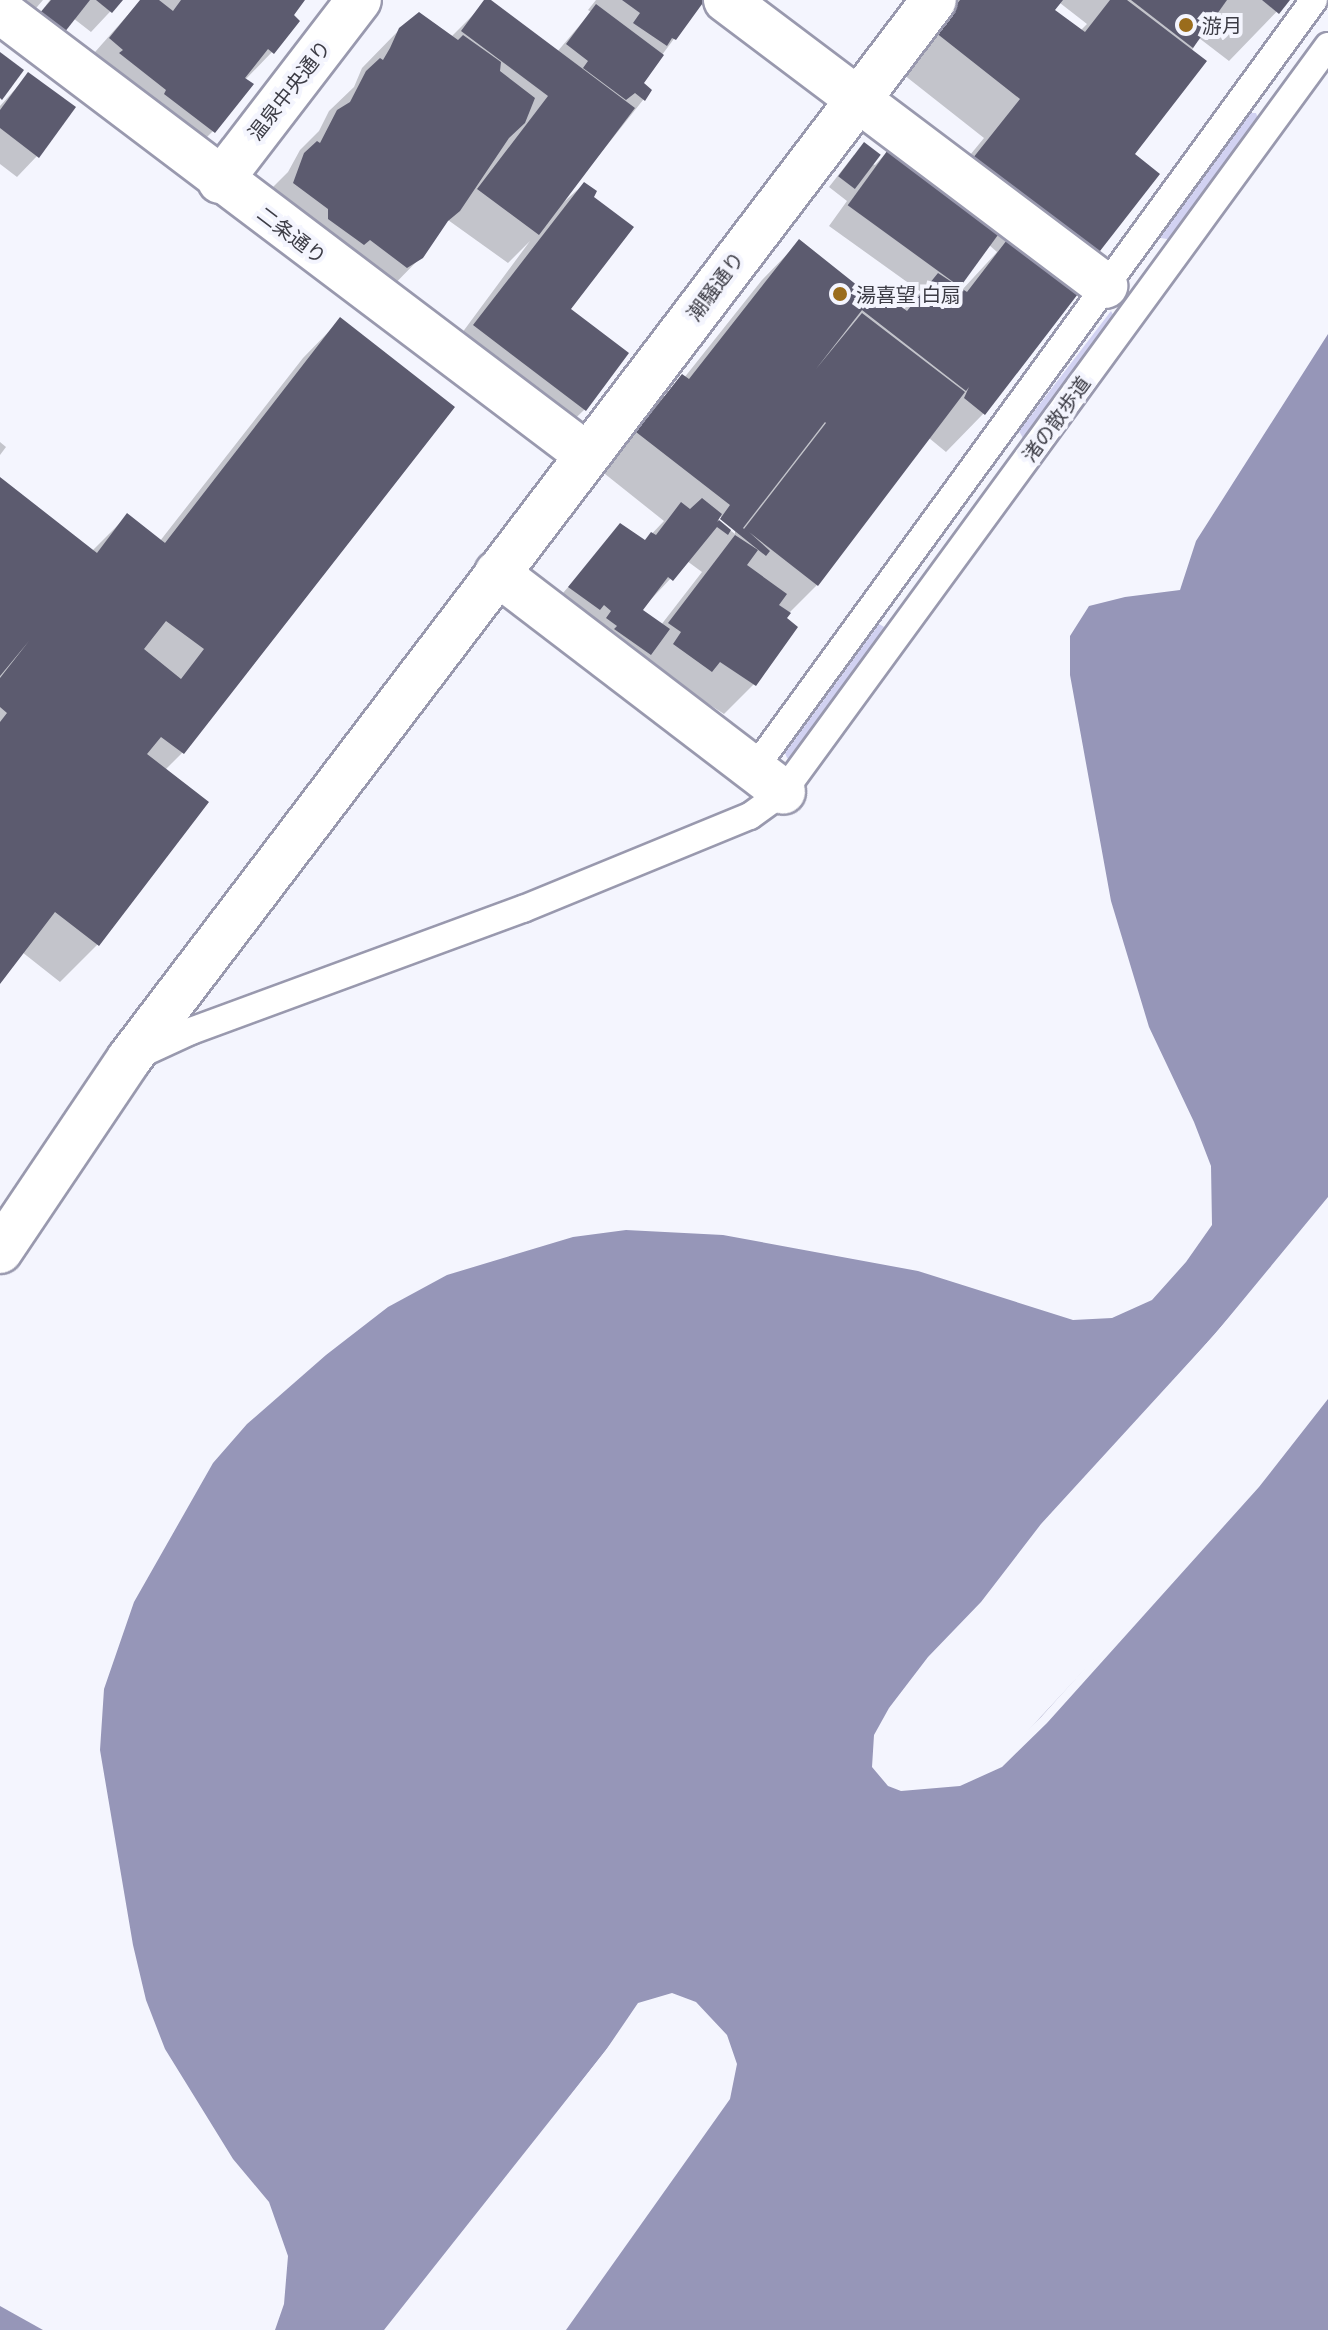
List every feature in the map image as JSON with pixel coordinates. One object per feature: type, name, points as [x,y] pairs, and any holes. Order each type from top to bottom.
[{"type":"street","name":"温泉中央通り","points":[[220,181],[359,0]]},
{"type":"street","points":[[726,0],[1121,298]]},
{"type":"street","name":"潮騒通り","points":[[0,1251],[129,1059],[934,0]]},
{"type":"street","name":"二条通り","points":[[0,11],[220,181],[587,455]]},
{"type":"street","points":[[497,573],[768,780]]},
{"type":"lane","points":[[129,1059],[191,1031],[594,880],[750,816],[768,780],[885,589],[975,466],[1121,298],[1244,96],[1314,0]]},
{"type":"lane","name":"渚の散歩道","points":[[768,780],[914,612],[1005,489],[1121,298],[1274,119],[1328,46]]},
{"type":"lane","points":[[1244,96],[1274,119]]},
{"type":"lane","points":[[975,466],[1005,489]]},
{"type":"lane","points":[[885,589],[914,612]]},
{"type":"shaded area","points":[[1256,113],[1259,121],[1173,240],[1161,238],[1158,234],[1239,118]]},
{"type":"shaded area","points":[[1111,311],[1115,318],[1024,440],[1019,431]]},
{"type":"shaded area","points":[[1328,334],[1328,1205],[1082,1485],[892,1710],[878,1738],[876,1766],[889,1783],[901,1787],[959,1781],[998,1763],[1256,1485],[1328,1394],[1328,2330],[562,2330],[725,2098],[733,2065],[724,2037],[695,2005],[672,1996],[641,2005],[388,2330],[275,2330],[284,2304],[288,2256],[269,2202],[233,2159],[165,2049],[146,2000],[133,1945],[100,1750],[104,1689],[134,1602],[213,1463],[247,1424],[326,1355],[388,1307],[447,1275],[573,1237],[626,1230],[723,1235],[918,1271],[1073,1320],[1112,1318],[1152,1300],[1186,1262],[1212,1225],[1211,1166],[1149,1027],[1111,901],[1070,675],[1070,636],[1089,606],[1125,597],[1180,590],[1196,541]]},
{"type":"shaded area","points":[[879,624],[886,628],[885,632],[791,760],[787,758],[785,753]]},
{"type":"shaded area","points":[[0,2306],[43,2330],[0,2330]]},
{"type":"pier","points":[[1328,1197],[1328,1212],[1221,1341],[1085,1488],[989,1609],[936,1662],[896,1712],[882,1739],[880,1765],[892,1780],[928,1783],[958,1778],[996,1760],[1041,1717],[1253,1482],[1328,1390],[1328,1399],[1259,1487],[1047,1723],[1002,1767],[960,1786],[901,1791],[888,1786],[872,1767],[874,1735],[889,1708],[928,1657],[981,1602],[1041,1524],[1215,1334]]},
{"type":"pier","points":[[672,1993],[696,2002],[727,2035],[737,2064],[730,2099],[566,2330],[558,2330],[721,2097],[729,2065],[721,2039],[692,2008],[672,2000],[644,2009],[433,2283],[393,2330],[384,2330],[606,2050],[638,2003]]},
{"type":"building","points":[[51,0],[90,0],[64,33],[39,14]]},
{"type":"building","points":[[96,0],[123,0],[112,13]]},
{"type":"building","points":[[140,0],[159,0],[173,11],[181,0],[305,0],[294,15],[300,21],[274,54],[268,49],[245,78],[254,84],[215,133],[164,94],[166,90],[119,53],[123,50],[109,38]]},
{"type":"building","points":[[484,0],[491,0],[635,108],[539,235],[477,189],[548,96],[461,31]]},
{"type":"building","points":[[622,0],[705,0],[676,40],[672,38],[667,46],[633,23],[640,13]]},
{"type":"building","points":[[960,0],[1063,0],[1055,10],[1085,32],[1110,0],[1127,0],[1207,61],[1135,154],[1160,174],[1093,260],[969,163],[1020,99],[935,32]]},
{"type":"building","name":"游月","points":[[1131,0],[1227,0],[1193,48]]},
{"type":"building","name":"游月","points":[[1262,0],[1290,0],[1279,14]]},
{"type":"building","points":[[596,4],[664,55],[644,83],[652,90],[645,101],[635,93],[626,100],[583,68],[588,61],[566,44]]},
{"type":"building","points":[[419,12],[458,40],[463,35],[501,62],[500,71],[535,98],[525,123],[509,138],[460,211],[448,221],[423,258],[407,268],[370,240],[364,245],[328,219],[328,209],[293,183],[304,153],[317,141],[320,143],[337,110],[350,102],[366,71],[380,58],[383,60],[399,28]]},
{"type":"building","points":[[0,52],[24,70],[2,100],[0,98]]},
{"type":"building","points":[[28,72],[76,107],[39,158],[0,128],[0,110]]},
{"type":"building","points":[[864,142],[881,155],[855,189],[838,176]]},
{"type":"building","points":[[890,147],[1002,229],[960,287],[848,205]]},
{"type":"building","points":[[584,182],[597,191],[594,197],[634,227],[571,309],[629,353],[586,411],[473,325]]},
{"type":"building","points":[[1010,236],[1081,290],[985,415],[964,398],[969,387],[966,391],[862,310],[816,369],[862,313],[965,392],[818,586],[749,532],[770,551],[766,556],[720,519],[730,505],[636,432],[682,374],[689,379],[799,239],[873,298],[880,291],[907,311],[938,273],[967,292]],"holes":[[[825,422],[826,423],[744,529]]]},
{"type":"building","points":[[340,317],[455,407],[184,754],[161,737],[147,754],[209,802],[99,946],[55,912],[0,984],[0,722],[7,713],[0,707],[0,678],[29,641],[0,676],[0,477],[97,553],[127,513],[165,543]],"holes":[[[166,621],[204,649],[181,679],[144,649]]]},
{"type":"building","points":[[702,498],[722,514],[717,522],[719,520],[731,530],[728,535],[717,527],[673,581],[668,577],[643,610],[670,629],[651,655],[614,629],[617,626],[606,618],[611,611],[604,605],[600,610],[568,587],[620,523],[645,540],[651,532],[656,535],[681,502],[690,509]]},
{"type":"building","points":[[735,535],[758,550],[747,565],[787,594],[779,605],[791,613],[787,618],[798,627],[756,686],[720,662],[712,672],[673,644],[681,632],[668,623]]},
{"type":"place","name":"游月","points":[[1186,25]]},
{"type":"place","name":"湯喜望 白扇","points":[[840,294]]}]
